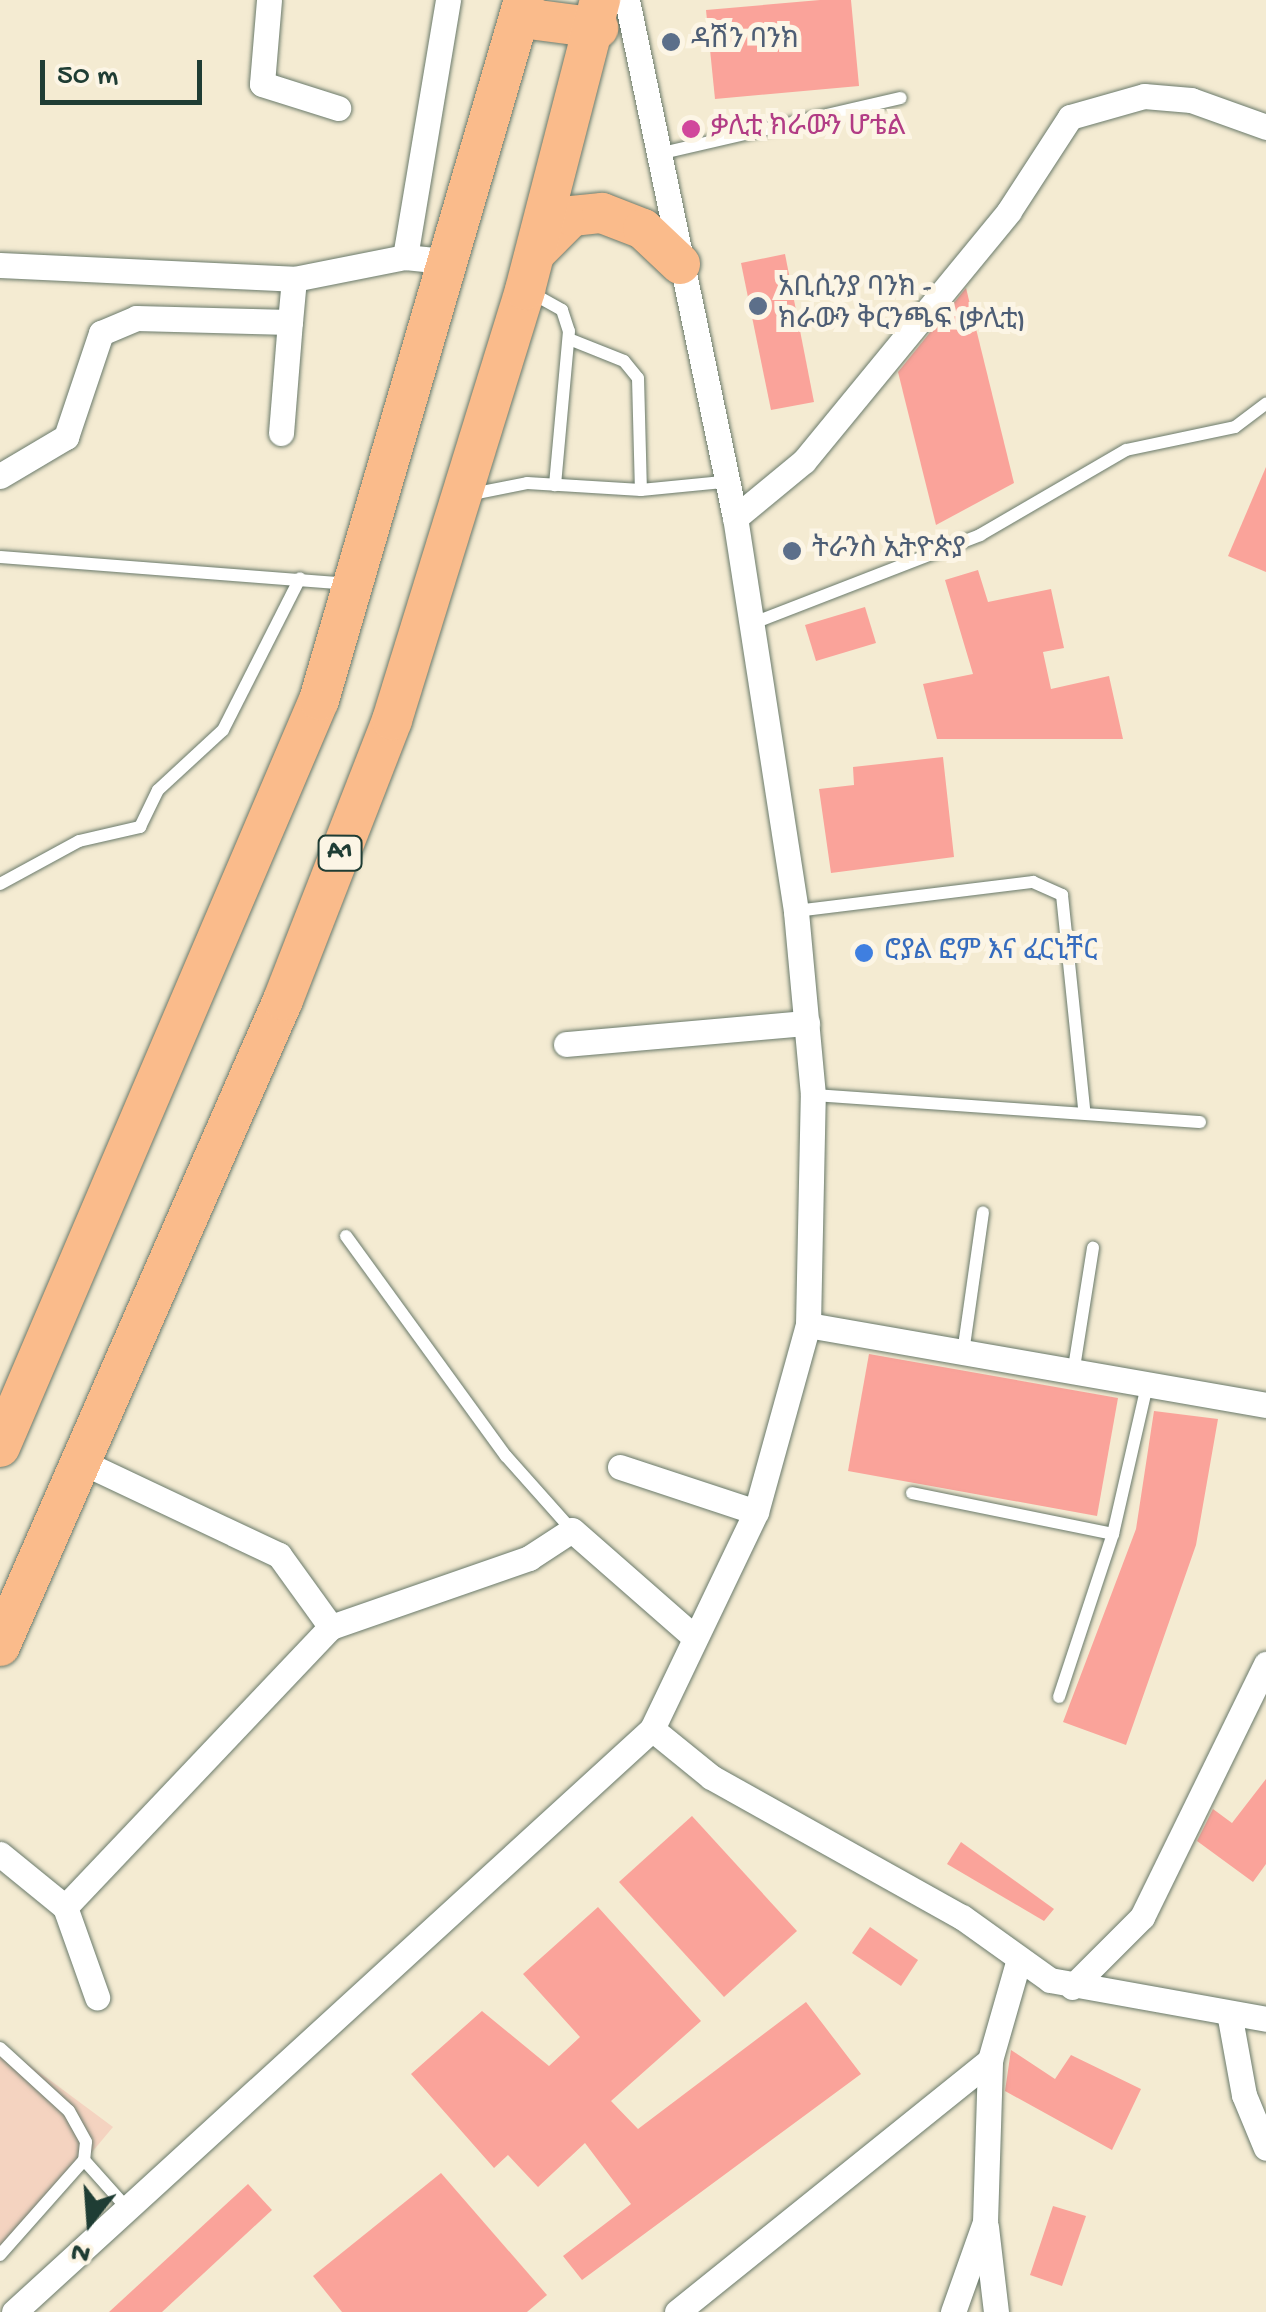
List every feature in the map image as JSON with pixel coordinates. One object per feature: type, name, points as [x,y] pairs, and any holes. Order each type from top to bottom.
[{"type":"main road","points":[[0,1446],[217,952],[355,586],[454,262],[523,9],[595,10]]},
{"type":"main road","name":"A1","points":[[0,1646],[284,1000],[392,720],[530,272],[595,10]]},
{"type":"main road","points":[[530,272],[572,216],[602,213],[644,229],[680,264]]},
{"type":"street","points":[[269,0],[262,84],[338,108]]},
{"type":"street","points":[[405,257],[448,0]]},
{"type":"street","points":[[14,2312],[652,1729],[692,1636],[756,1512],[808,1325],[813,1095],[796,910],[735,518],[722,482],[627,0]]},
{"type":"street","points":[[735,518],[804,461],[1009,211],[1070,117],[1144,96],[1191,100],[1266,126]]},
{"type":"street","points":[[0,265],[294,279],[405,257],[454,262]]},
{"type":"street","points":[[280,432],[294,279]]},
{"type":"street","points":[[0,476],[66,437],[90,350],[116,324],[290,322]]},
{"type":"street","points":[[566,1044],[807,1023]]},
{"type":"street","points":[[808,1325],[963,1356],[1266,1405]]},
{"type":"street","points":[[82,1462],[279,1554],[330,1628]]},
{"type":"street","points":[[620,1467],[756,1512]]},
{"type":"street","points":[[65,1908],[330,1628],[529,1558],[572,1530],[692,1636]]},
{"type":"street","points":[[1072,1987],[1142,1917],[1266,1664]]},
{"type":"street","points":[[652,1729],[711,1777],[962,1917],[1019,1959],[1072,1987],[1230,2018],[1266,2019]]},
{"type":"street","points":[[0,1854],[65,1908],[97,1997]]},
{"type":"street","points":[[996,2312],[985,2222],[990,2060],[1019,1959]]},
{"type":"street","points":[[1230,2018],[1244,2094],[1266,2148]]},
{"type":"street","points":[[676,2312],[990,2060]]},
{"type":"street","points":[[953,2312],[985,2222]]},
{"type":"lane","points":[[658,154],[900,98]]},
{"type":"lane","points":[[530,272],[562,310],[569,339],[555,485]]},
{"type":"lane","points":[[569,339],[624,361],[638,378],[642,490]]},
{"type":"lane","points":[[749,625],[980,536],[1126,450],[1235,427],[1266,404]]},
{"type":"lane","points":[[459,496],[555,485],[642,490],[722,482]]},
{"type":"lane","points":[[0,557],[300,578],[355,586]]},
{"type":"lane","points":[[0,884],[79,841],[140,827],[158,790],[223,730],[300,578]]},
{"type":"lane","points":[[796,910],[1033,882],[1062,894],[1084,1109]]},
{"type":"lane","points":[[813,1095],[1084,1109],[1200,1122]]},
{"type":"lane","points":[[963,1356],[982,1212]]},
{"type":"lane","points":[[346,1236],[506,1456],[572,1530]]},
{"type":"lane","points":[[1073,1374],[1092,1248]]},
{"type":"lane","points":[[1060,1697],[1112,1534],[1147,1386]]},
{"type":"lane","points":[[912,1493],[1112,1534]]},
{"type":"lane","points":[[0,2048],[82,2127],[84,2160],[126,2208]]},
{"type":"lane","points":[[0,2255],[84,2160]]},
{"type":"shaded area","points":[[0,2043],[113,2127],[0,2262]]},
{"type":"building","points":[[851,0],[859,86],[715,99],[706,10]]},
{"type":"building","points":[[785,254],[814,402],[771,410],[741,263]]},
{"type":"building","points":[[966,288],[1014,483],[936,525],[898,372]]},
{"type":"building","points":[[1266,467],[1266,572],[1228,556]]},
{"type":"building","points":[[978,570],[988,602],[1051,589],[1064,648],[1043,652],[1051,689],[1109,676],[1123,739],[937,739],[923,684],[973,674],[945,580]]},
{"type":"building","points":[[865,607],[876,643],[816,661],[805,625]]},
{"type":"building","points":[[943,757],[954,857],[831,873],[819,789],[854,785],[853,767]]},
{"type":"building","points":[[869,1354],[1118,1398],[1097,1516],[848,1471]]},
{"type":"building","points":[[1154,1411],[1218,1419],[1196,1545],[1126,1745],[1063,1722],[1136,1529]]},
{"type":"building","points":[[1266,1779],[1266,1864],[1253,1882],[1197,1841],[1213,1809],[1232,1823]]},
{"type":"building","points":[[692,1816],[797,1931],[724,1997],[619,1882]]},
{"type":"building","points":[[961,1842],[1054,1909],[1044,1921],[947,1864]]},
{"type":"building","points":[[598,1907],[701,2021],[611,2101],[638,2129],[806,2002],[861,2074],[582,2280],[563,2256],[631,2204],[585,2143],[538,2187],[508,2155],[494,2168],[411,2074],[482,2011],[549,2066],[580,2037],[523,1974]]},
{"type":"building","points":[[870,1927],[918,1960],[901,1986],[852,1953]]},
{"type":"building","points":[[1011,2050],[1055,2079],[1071,2055],[1141,2089],[1112,2150],[1005,2091]]},
{"type":"building","points":[[441,2173],[547,2295],[527,2312],[342,2312],[313,2276]]},
{"type":"building","points":[[248,2184],[272,2210],[162,2312],[109,2312]]},
{"type":"building","points":[[1053,2206],[1086,2216],[1062,2286],[1030,2275]]},
{"type":"place","name":"ዳሽን ባንክ","points":[[671,42]]},
{"type":"place","name":"ቃሊቲ ክራውን ሆቴል","points":[[691,129]]},
{"type":"place","name":"አቢሲንያ ባንክ - ክራውን ቅርንጫፍ (ቃሊቲ)","points":[[758,306]]},
{"type":"place","name":"ትራንስ ኢትዮጵያ","points":[[792,551]]},
{"type":"place","name":"ሮያል ፎም እና ፈርኒቸር","points":[[864,953]]}]
